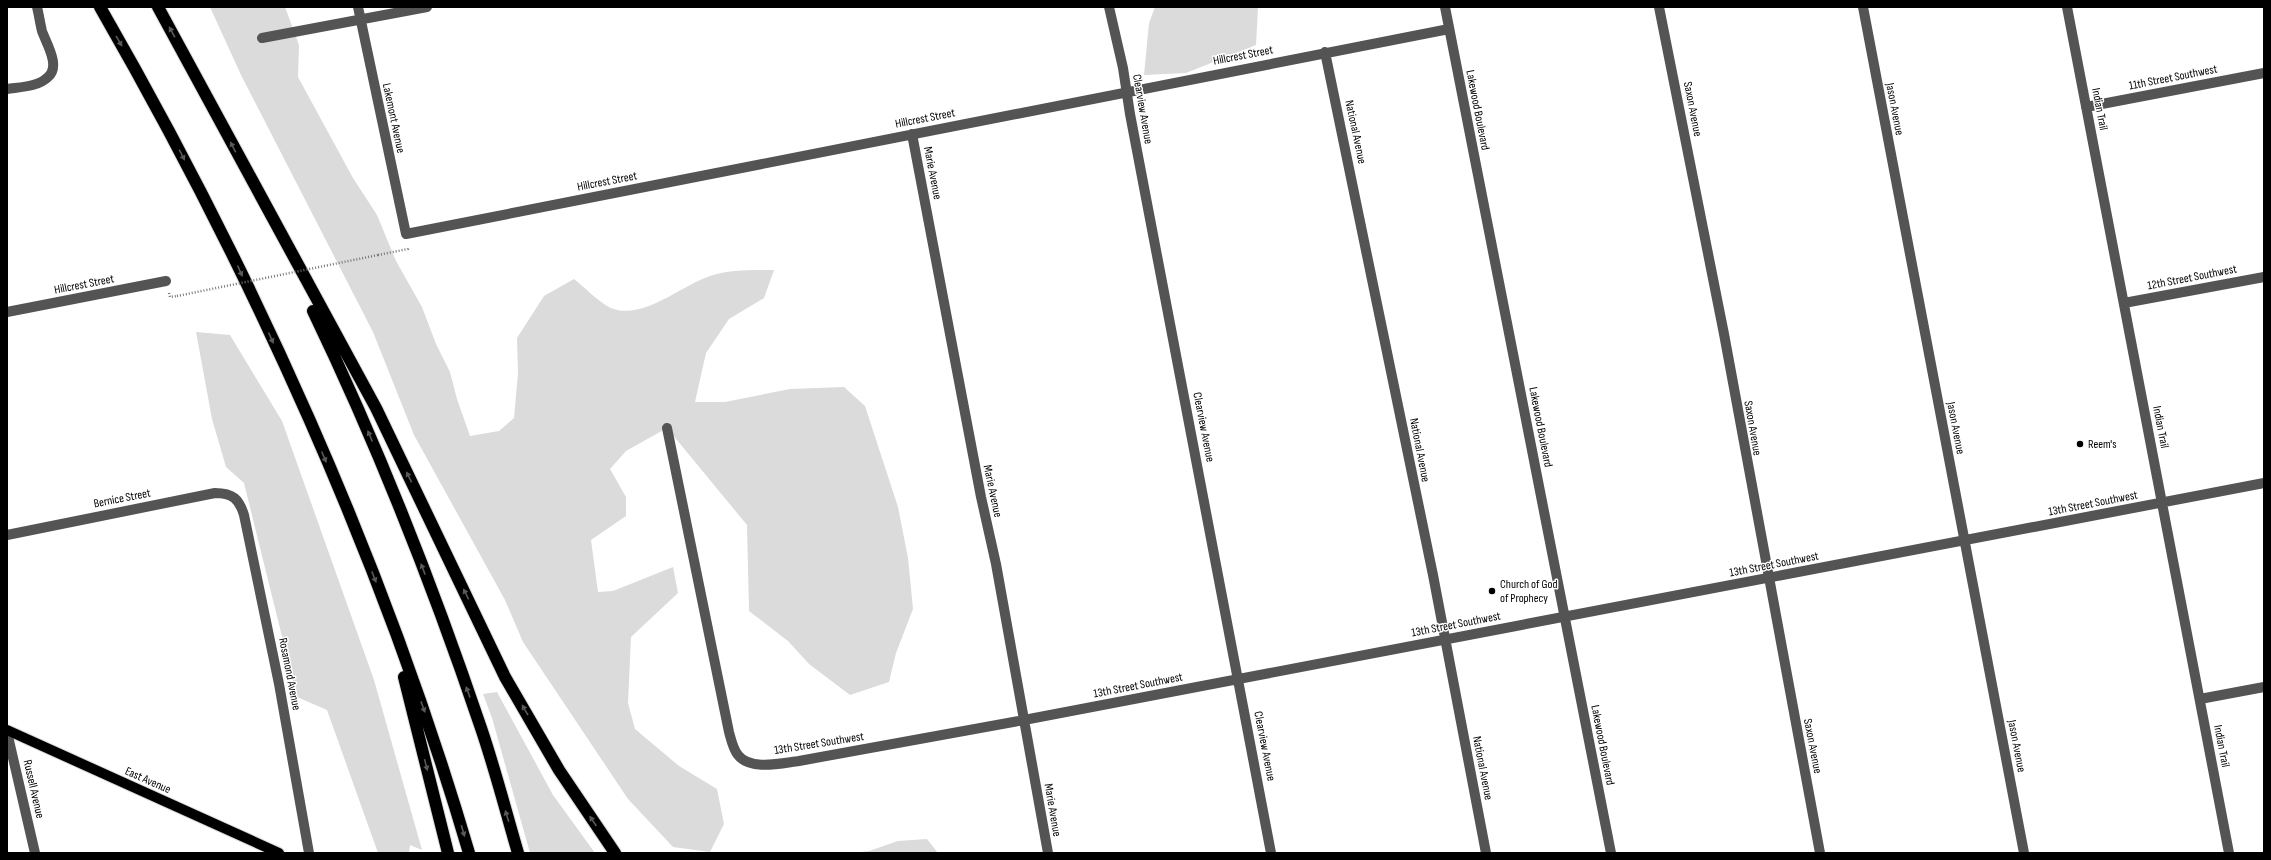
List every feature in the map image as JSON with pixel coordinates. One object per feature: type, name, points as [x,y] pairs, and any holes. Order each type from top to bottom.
[{"type":"highway","points":[[100,7],[157,106],[228,245],[314,432],[354,526],[390,618],[433,735],[469,853]]},
{"type":"highway","points":[[158,7],[251,182],[376,408],[505,677],[559,770],[615,853]]},
{"type":"highway","points":[[251,182],[345,376],[388,478],[481,729],[518,853]]},
{"type":"highway","points":[[390,618],[448,853]]},
{"type":"main road","name":"East Avenue","points":[[7,731],[279,853]]},
{"type":"street","points":[[7,89],[37,84],[49,77],[53,68],[50,49],[42,31],[37,7]]},
{"type":"street","name":"Lakemont Avenue","points":[[358,7],[406,234]]},
{"type":"street","points":[[262,38],[426,7]]},
{"type":"street","name":"Clearview Avenue","points":[[1109,7],[1123,68],[1126,92],[1272,853]]},
{"type":"street","name":"Lakewood Boulevard","points":[[1445,7],[1611,853]]},
{"type":"street","name":"Saxon Avenue","points":[[1660,7],[1724,334],[1820,853]]},
{"type":"street","name":"Jason Avenue","points":[[1863,7],[2024,853]]},
{"type":"street","name":"Indian Trail","points":[[2067,7],[2229,853]]},
{"type":"street","name":"Hillcrest Street","points":[[406,234],[1325,52],[1449,29]]},
{"type":"street","name":"National Avenue","points":[[1325,52],[1375,290],[1486,853]]},
{"type":"street","name":"11th Street Southwest","points":[[2086,107],[2264,73]]},
{"type":"street","name":"Marie Avenue","points":[[912,134],[1048,853]]},
{"type":"street","name":"12th Street Southwest","points":[[2124,303],[2264,277]]},
{"type":"street","name":"Hillcrest Street","points":[[7,312],[166,281]]},
{"type":"street","name":"13th Street Southwest","points":[[667,428],[729,732],[735,751],[746,762],[762,764],[799,761],[1024,720],[2264,483]]},
{"type":"street","name":"Bernice Street","points":[[7,535],[215,493],[231,495],[240,502]]},
{"type":"street","name":"Rosamond Avenue","points":[[240,502],[279,684],[309,853]]},
{"type":"street","points":[[2200,699],[2264,687]]},
{"type":"street","name":"Russell Avenue","points":[[7,731],[35,853]]},
{"type":"path","points":[[177,296],[408,249],[406,234]]},
{"type":"shaded area","points":[[210,7],[285,7],[299,45],[298,77],[353,178],[377,215],[396,261],[422,307],[436,344],[450,372],[457,399],[470,436],[499,431],[514,418],[518,373],[517,338],[544,296],[574,279],[607,306],[623,311],[636,310],[649,306],[699,280],[710,276],[742,270],[774,270],[764,298],[729,319],[706,353],[695,402],[725,402],[790,389],[844,387],[865,406],[898,507],[908,558],[913,609],[896,653],[889,682],[850,695],[809,664],[788,641],[749,611],[747,525],[667,428],[626,451],[610,469],[626,497],[626,516],[591,540],[598,592],[613,591],[673,567],[678,593],[631,637],[628,703],[635,729],[679,766],[717,789],[724,824],[710,852],[673,847],[628,799],[523,642],[505,600],[414,435],[373,332],[241,75]]},
{"type":"shaded area","points":[[1155,7],[1258,7],[1256,45],[1186,73],[1144,75],[1149,23]]},
{"type":"shaded area","points":[[196,332],[230,335],[282,421],[374,680],[422,850],[410,845],[409,853],[378,853],[327,710],[297,697],[244,483],[226,467],[212,419]]},
{"type":"shaded area","points":[[497,692],[553,795],[595,853],[530,853],[492,718],[483,694]]},
{"type":"shaded area","points":[[927,839],[938,853],[852,853],[869,851],[898,841]]},
{"type":"place","name":"Reem's","points":[[2080,444]]},
{"type":"place","name":"Church of God of Prophecy","points":[[1492,591]]}]
